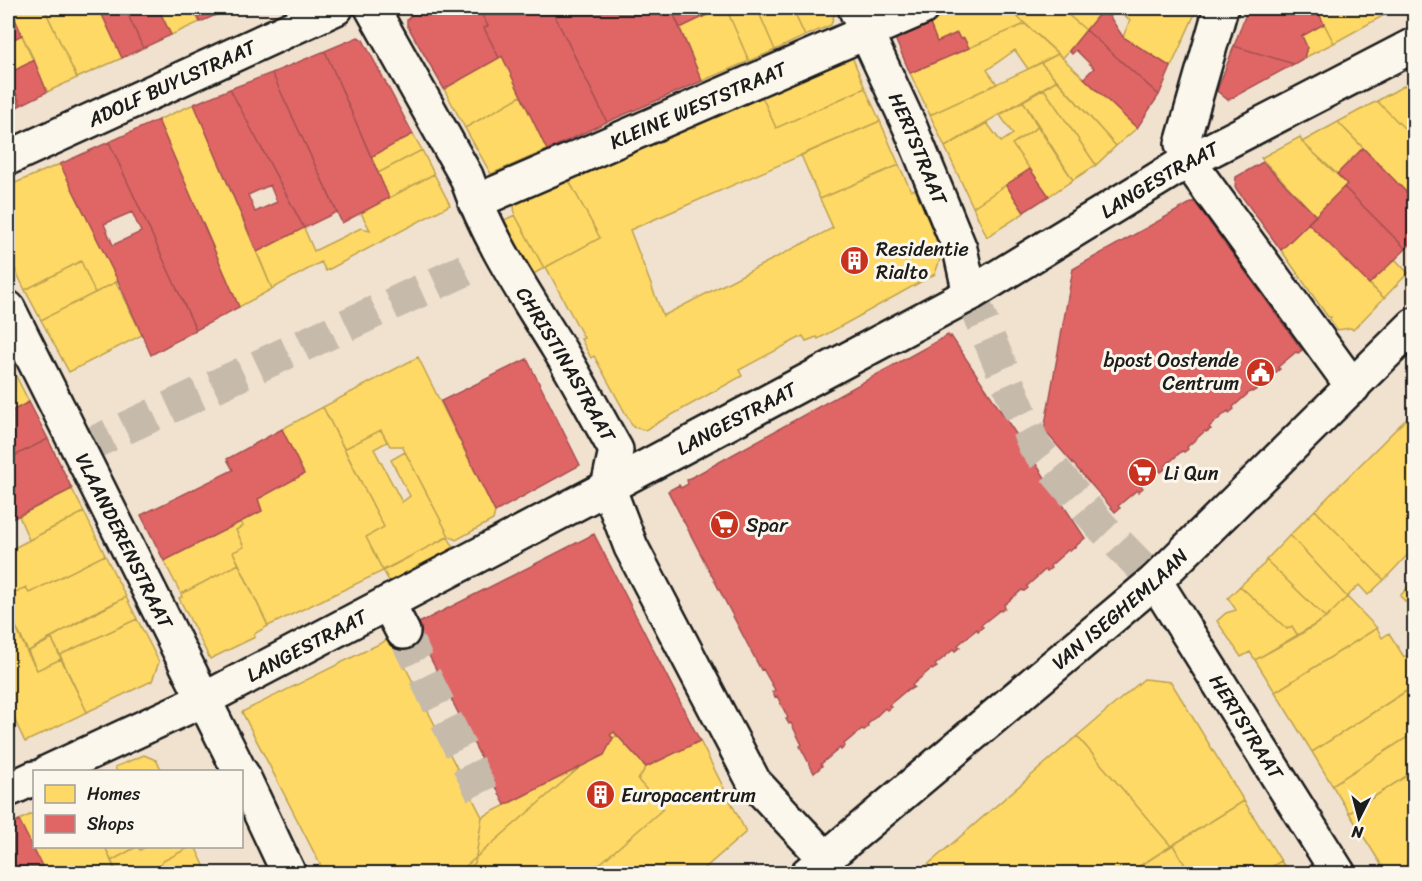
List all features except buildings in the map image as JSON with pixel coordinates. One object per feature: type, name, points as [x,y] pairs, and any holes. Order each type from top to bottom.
[{"type":"street","name":"ADOLF BUYLSTRAAT","points":[[8,158],[336,8]]},
{"type":"street","name":"CHRISTINASTRAAT","points":[[372,8],[466,176],[490,258],[568,364],[616,450],[608,487]]},
{"type":"street","name":"KLEINE WESTSTRAAT","points":[[475,202],[861,20],[922,8]]},
{"type":"street","points":[[1221,8],[1182,144],[1189,162],[1353,387]]},
{"type":"street","name":"HERTSTRAAT","points":[[861,20],[910,127],[960,249],[970,294]]},
{"type":"street","name":"LANGESTRAAT","points":[[50,770],[205,699],[608,487],[970,294],[1189,162],[1414,45]]},
{"type":"street","name":"VLAANDERENSTRAAT","points":[[8,308],[240,770]]},
{"type":"street","name":"VAN ISEGHEMLAAN","points":[[821,868],[1155,581],[1414,325]]},
{"type":"street","points":[[608,487],[631,547],[754,782],[821,868]]},
{"type":"street","name":"HERTSTRAAT","points":[[1155,581],[1339,873]]},
{"type":"street","points":[[388,603],[403,632]]},
{"type":"street","name":"VLAANDERENSTRAAT","points":[[243,777],[289,873]]},
{"type":"street","points":[[8,790],[33,778]]},
{"type":"tunnel","points":[[80,449],[480,263]]},
{"type":"tunnel","points":[[970,294],[1035,447],[1102,527],[1155,581]]},
{"type":"tunnel","points":[[403,632],[486,801]]},
{"type":"place","name":"Residentie Rialto","points":[[855,260]]},
{"type":"place","name":"bpost Oostende Centrum","points":[[1260,372]]},
{"type":"place","name":"Li Qun","points":[[1143,473]]},
{"type":"place","name":"Spar","points":[[725,525]]},
{"type":"place","name":"Europacentrum","points":[[600,795]]}]
